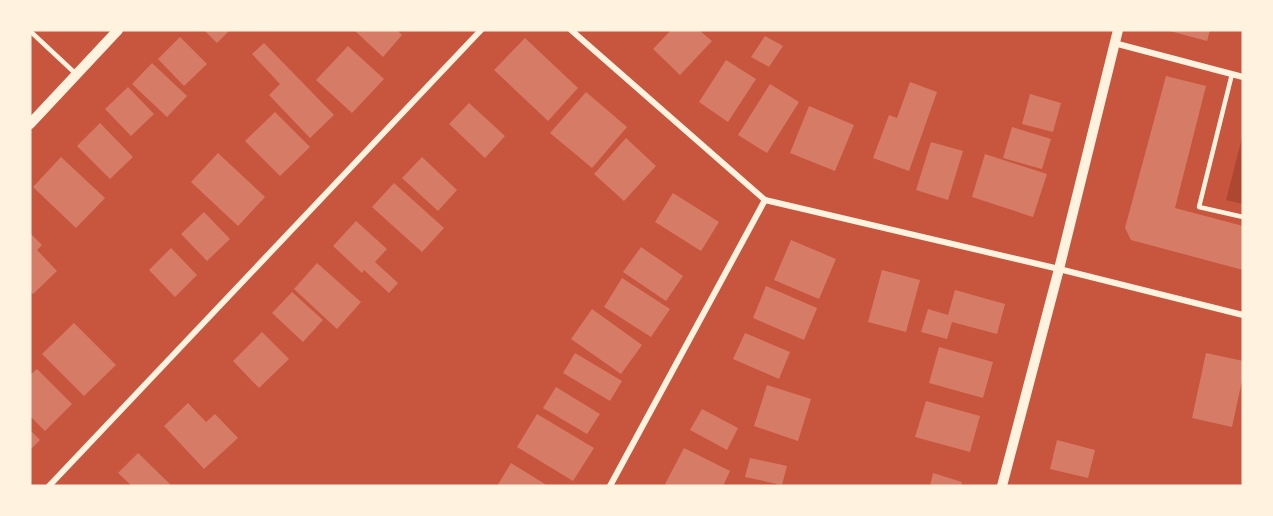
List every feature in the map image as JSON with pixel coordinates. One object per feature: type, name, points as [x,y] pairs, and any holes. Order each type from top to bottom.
[{"type":"street","points":[[30,124],[118,30]]},
{"type":"street","points":[[50,486],[482,30]]},
{"type":"street","points":[[571,30],[765,200],[1243,315]]},
{"type":"street","points":[[1002,486],[1118,30]]},
{"type":"street","points":[[1114,43],[1243,77]]},
{"type":"street","points":[[610,486],[765,200]]},
{"type":"lane","points":[[30,31],[76,75]]},
{"type":"lane","points":[[1232,74],[1199,207],[1243,218]]},
{"type":"shaded area","points":[[1243,134],[1243,204],[1226,200]]},
{"type":"building","points":[[204,30],[230,30],[217,43]]},
{"type":"building","points":[[354,30],[397,30],[402,35],[383,57]]},
{"type":"building","points":[[671,30],[699,30],[712,41],[680,75],[653,49]]},
{"type":"building","points":[[1166,30],[1210,30],[1207,41]]},
{"type":"building","points":[[765,36],[783,46],[769,67],[751,57]]},
{"type":"building","points":[[180,37],[207,64],[184,86],[158,59]]},
{"type":"building","points":[[525,38],[578,88],[548,121],[494,70]]},
{"type":"building","points":[[264,43],[334,115],[310,138],[269,95],[280,84],[252,54]]},
{"type":"building","points":[[348,46],[384,79],[352,113],[316,80]]},
{"type":"building","points":[[726,60],[756,79],[728,122],[699,102]]},
{"type":"building","points":[[152,63],[187,96],[167,117],[132,84]]},
{"type":"building","points":[[1166,76],[1206,86],[1175,208],[1243,226],[1243,270],[1131,240],[1125,228]]},
{"type":"building","points":[[910,82],[937,92],[909,171],[873,158],[889,115],[897,118]]},
{"type":"building","points":[[770,84],[799,102],[767,153],[738,135]]},
{"type":"building","points":[[128,87],[154,114],[131,136],[105,109]]},
{"type":"building","points":[[586,92],[627,127],[592,168],[550,133]]},
{"type":"building","points":[[1030,94],[1061,103],[1053,132],[1022,124]]},
{"type":"building","points":[[469,103],[505,136],[485,158],[449,124]]},
{"type":"building","points":[[809,106],[854,125],[835,171],[790,153]]},
{"type":"building","points":[[275,112],[310,147],[280,176],[245,141]]},
{"type":"building","points":[[100,123],[133,157],[110,179],[77,146]]},
{"type":"building","points":[[1012,127],[1051,139],[1042,169],[1003,158]]},
{"type":"building","points":[[626,138],[656,166],[624,201],[594,174]]},
{"type":"building","points":[[931,142],[963,151],[948,200],[916,190]]},
{"type":"building","points":[[218,153],[265,197],[238,226],[191,182]]},
{"type":"building","points":[[985,154],[1047,174],[1033,217],[972,197]]},
{"type":"building","points":[[61,157],[105,198],[76,228],[33,187]]},
{"type":"building","points":[[422,157],[457,190],[438,211],[402,178]]},
{"type":"building","points":[[394,183],[444,228],[422,252],[372,207]]},
{"type":"building","points":[[673,193],[719,222],[701,251],[655,222]]},
{"type":"building","points":[[204,212],[230,239],[207,261],[181,234]]},
{"type":"building","points":[[356,221],[387,249],[375,262],[398,283],[389,293],[364,270],[362,273],[333,246]]},
{"type":"building","points":[[30,233],[42,245],[37,250],[57,271],[33,294],[30,291]]},
{"type":"building","points":[[791,240],[836,259],[819,299],[774,280]]},
{"type":"building","points":[[641,247],[683,276],[666,301],[623,272]]},
{"type":"building","points":[[171,248],[197,275],[175,297],[149,270]]},
{"type":"building","points":[[317,263],[361,302],[337,329],[294,289]]},
{"type":"building","points":[[882,270],[920,280],[906,332],[868,322]]},
{"type":"building","points":[[622,278],[670,309],[651,337],[604,307]]},
{"type":"building","points":[[766,286],[817,308],[804,340],[753,318]]},
{"type":"building","points":[[955,290],[1005,304],[997,334],[952,322],[947,339],[921,332],[928,309],[948,315]]},
{"type":"building","points":[[292,292],[323,320],[303,342],[272,313]]},
{"type":"building","points":[[592,309],[642,345],[621,374],[571,339]]},
{"type":"building","points":[[74,323],[116,365],[84,396],[42,354]]},
{"type":"building","points":[[262,332],[289,359],[259,388],[233,361]]},
{"type":"building","points":[[745,333],[790,352],[779,379],[733,359]]},
{"type":"building","points":[[939,347],[993,362],[983,398],[929,383]]},
{"type":"building","points":[[575,353],[622,381],[610,401],[563,373]]},
{"type":"building","points":[[1206,353],[1243,361],[1243,376],[1232,427],[1192,418]]},
{"type":"building","points":[[37,369],[72,404],[45,431],[30,416],[30,375]]},
{"type":"building","points":[[767,385],[811,399],[798,441],[754,426]]},
{"type":"building","points":[[556,387],[600,414],[587,434],[543,408]]},
{"type":"building","points":[[926,401],[980,416],[970,452],[915,437]]},
{"type":"building","points":[[188,403],[206,422],[215,414],[238,438],[204,469],[164,426]]},
{"type":"building","points":[[702,409],[738,428],[727,450],[690,430]]},
{"type":"building","points":[[537,414],[594,448],[573,481],[517,447]]},
{"type":"building","points":[[30,430],[40,440],[30,450]]},
{"type":"building","points":[[1057,440],[1095,450],[1088,478],[1050,469]]},
{"type":"building","points":[[684,448],[730,471],[723,486],[669,486],[665,484]]},
{"type":"building","points":[[138,453],[172,486],[132,486],[118,473]]},
{"type":"building","points":[[750,458],[787,466],[782,485],[745,477]]},
{"type":"building","points":[[511,463],[548,486],[497,486]]},
{"type":"building","points":[[933,473],[962,482],[961,486],[930,486]]}]
